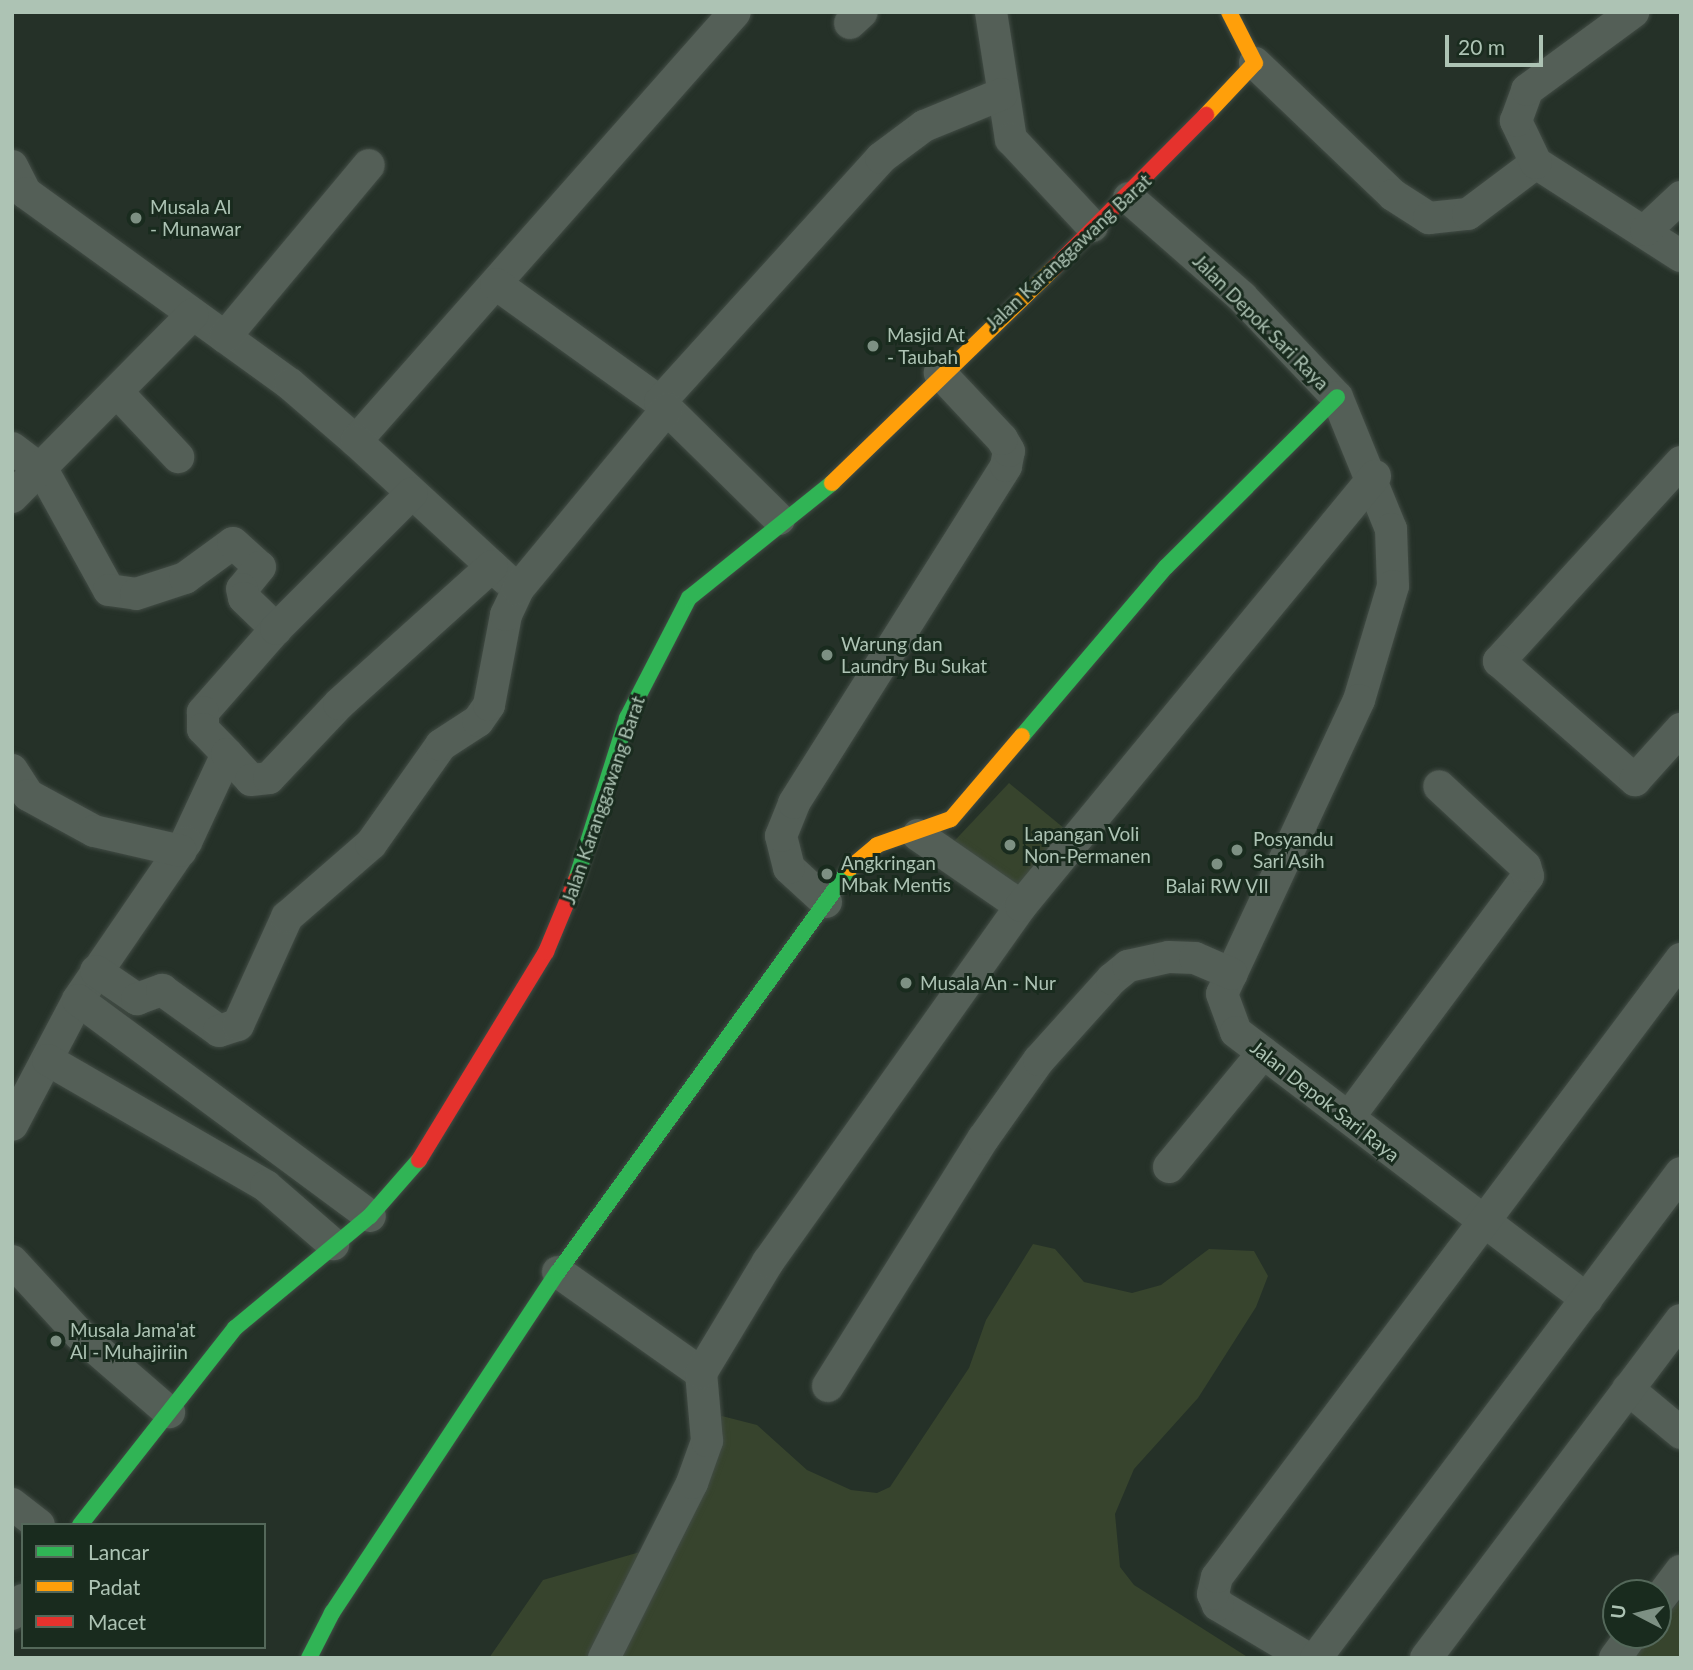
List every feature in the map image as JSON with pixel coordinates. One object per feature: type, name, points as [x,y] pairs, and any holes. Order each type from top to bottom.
[{"type":"street","points":[[356,441],[735,12]]},
{"type":"street","points":[[991,12],[1011,139],[1092,226]]},
{"type":"street","points":[[1229,12],[1255,63],[1393,195],[1429,218],[1468,214],[1536,163]]},
{"type":"street","points":[[1633,12],[1527,90],[1516,121],[1536,163],[1646,230],[1681,256]]},
{"type":"street","name":"Jalan Karanggawang Barat","points":[[82,1523],[235,1328],[370,1216],[417,1163],[546,952],[570,898],[627,718],[689,598],[779,519],[846,472],[940,373],[1092,226],[1129,198],[1255,63]]},
{"type":"street","points":[[96,971],[137,999],[162,990],[219,1031],[238,1025],[286,917],[371,844],[441,745],[464,732],[489,705],[506,615],[518,589],[664,405],[881,158],[924,126],[1002,94]]},
{"type":"street","points":[[225,337],[369,166]]},
{"type":"street","points":[[17,186],[225,337],[356,441],[518,589]]},
{"type":"street","points":[[1646,230],[1681,197]]},
{"type":"street","name":"Jalan Depok Sari Raya","points":[[1129,198],[1242,297],[1337,397],[1375,476],[1391,529],[1392,586],[1359,700],[1222,995],[1236,1032],[1349,1117],[1480,1223],[1587,1298]]},
{"type":"street","points":[[496,284],[664,405],[779,519]]},
{"type":"street","points":[[12,497],[43,471],[193,314]]},
{"type":"street","points":[[826,902],[789,868],[782,836],[826,746],[1006,466],[1009,451],[1002,439],[940,373]]},
{"type":"street","points":[[118,393],[178,457]]},
{"type":"street","points":[[309,1658],[332,1613],[558,1272],[862,855],[894,838],[918,835],[951,819],[1166,566],[1337,397]]},
{"type":"street","points":[[12,448],[43,471],[109,590],[136,593],[185,578],[233,543],[260,568],[242,589],[244,598],[276,629]]},
{"type":"street","points":[[1681,462],[1499,661],[1635,780],[1681,729]]},
{"type":"street","points":[[604,1658],[692,1483],[707,1441],[701,1373],[768,1262],[1021,906],[1375,476]]},
{"type":"street","points":[[412,493],[276,629],[201,717],[227,754],[251,780],[270,778],[339,704],[492,566]]},
{"type":"street","points":[[12,1125],[78,1000],[181,851],[227,754]]},
{"type":"street","points":[[12,770],[28,795],[94,831],[181,851]]},
{"type":"street","points":[[1349,1117],[1528,876],[1525,866],[1439,786]]},
{"type":"street","points":[[918,835],[1021,906]]},
{"type":"street","points":[[828,1386],[983,1139],[1039,1060],[1112,979],[1128,966],[1169,957],[1195,958],[1232,974]]},
{"type":"street","points":[[1307,1658],[1218,1605],[1213,1587],[1480,1223],[1681,959]]},
{"type":"street","points":[[78,1000],[370,1216]]},
{"type":"street","points":[[1169,1167],[1263,1053]]},
{"type":"street","points":[[48,1060],[266,1186],[333,1244]]},
{"type":"street","points":[[1316,1658],[1681,1173]]},
{"type":"street","points":[[12,1261],[80,1335],[169,1412]]},
{"type":"street","points":[[558,1272],[701,1373]]},
{"type":"street","points":[[1426,1658],[1681,1320]]},
{"type":"street","points":[[1628,1389],[1681,1433]]},
{"type":"street","points":[[12,1504],[36,1523]]},
{"type":"green space","name":"Lapangan Voli Non-Permanen","points":[[1009,783],[1076,838],[1021,906],[943,853]]},
{"type":"green space","points":[[1033,1244],[1055,1249],[1084,1282],[1132,1293],[1161,1285],[1209,1249],[1254,1251],[1268,1276],[1256,1307],[1198,1398],[1134,1469],[1115,1514],[1120,1567],[1134,1585],[1249,1658],[489,1658],[543,1580],[647,1550],[714,1414],[757,1425],[807,1470],[851,1490],[877,1493],[890,1487],[969,1368],[986,1320]]},
{"type":"green space","points":[[1681,1599],[1681,1658],[1631,1658],[1638,1649],[1672,1649],[1672,1610]]},
{"type":"traffic: fast","points":[[1022,736],[1166,567],[1337,397]]},
{"type":"traffic: fast","points":[[576,880],[627,718],[689,598],[832,483]]},
{"type":"traffic: fast","points":[[309,1658],[332,1613],[558,1272],[850,868]]},
{"type":"traffic: fast","points":[[82,1523],[235,1328],[370,1216],[419,1160]]},
{"type":"traffic: slow","points":[[1206,115],[1255,63],[1229,12]]},
{"type":"traffic: slow","points":[[832,483],[1054,268]]},
{"type":"traffic: slow","points":[[850,868],[877,845],[951,819],[1022,736]]},
{"type":"traffic: jam","points":[[1054,268],[1206,115]]},
{"type":"traffic: jam","points":[[419,1160],[546,952],[576,880]]},
{"type":"place","name":"Musala Al - Munawar","points":[[136,218]]},
{"type":"place","name":"Masjid At - Taubah","points":[[873,346]]},
{"type":"place","name":"Warung dan Laundry Bu Sukat","points":[[827,655]]},
{"type":"place","name":"Lapangan Voli Non-Permanen","points":[[1010,845]]},
{"type":"place","name":"Posyandu Sari Asih","points":[[1237,850]]},
{"type":"place","name":"Balai RW VII","points":[[1217,864]]},
{"type":"place","name":"Angkringan Mbak Mentis","points":[[827,874]]},
{"type":"place","name":"Musala An - Nur","points":[[906,983]]},
{"type":"place","name":"Musala Jama'at Al - Muhajiriin","points":[[56,1341]]}]
